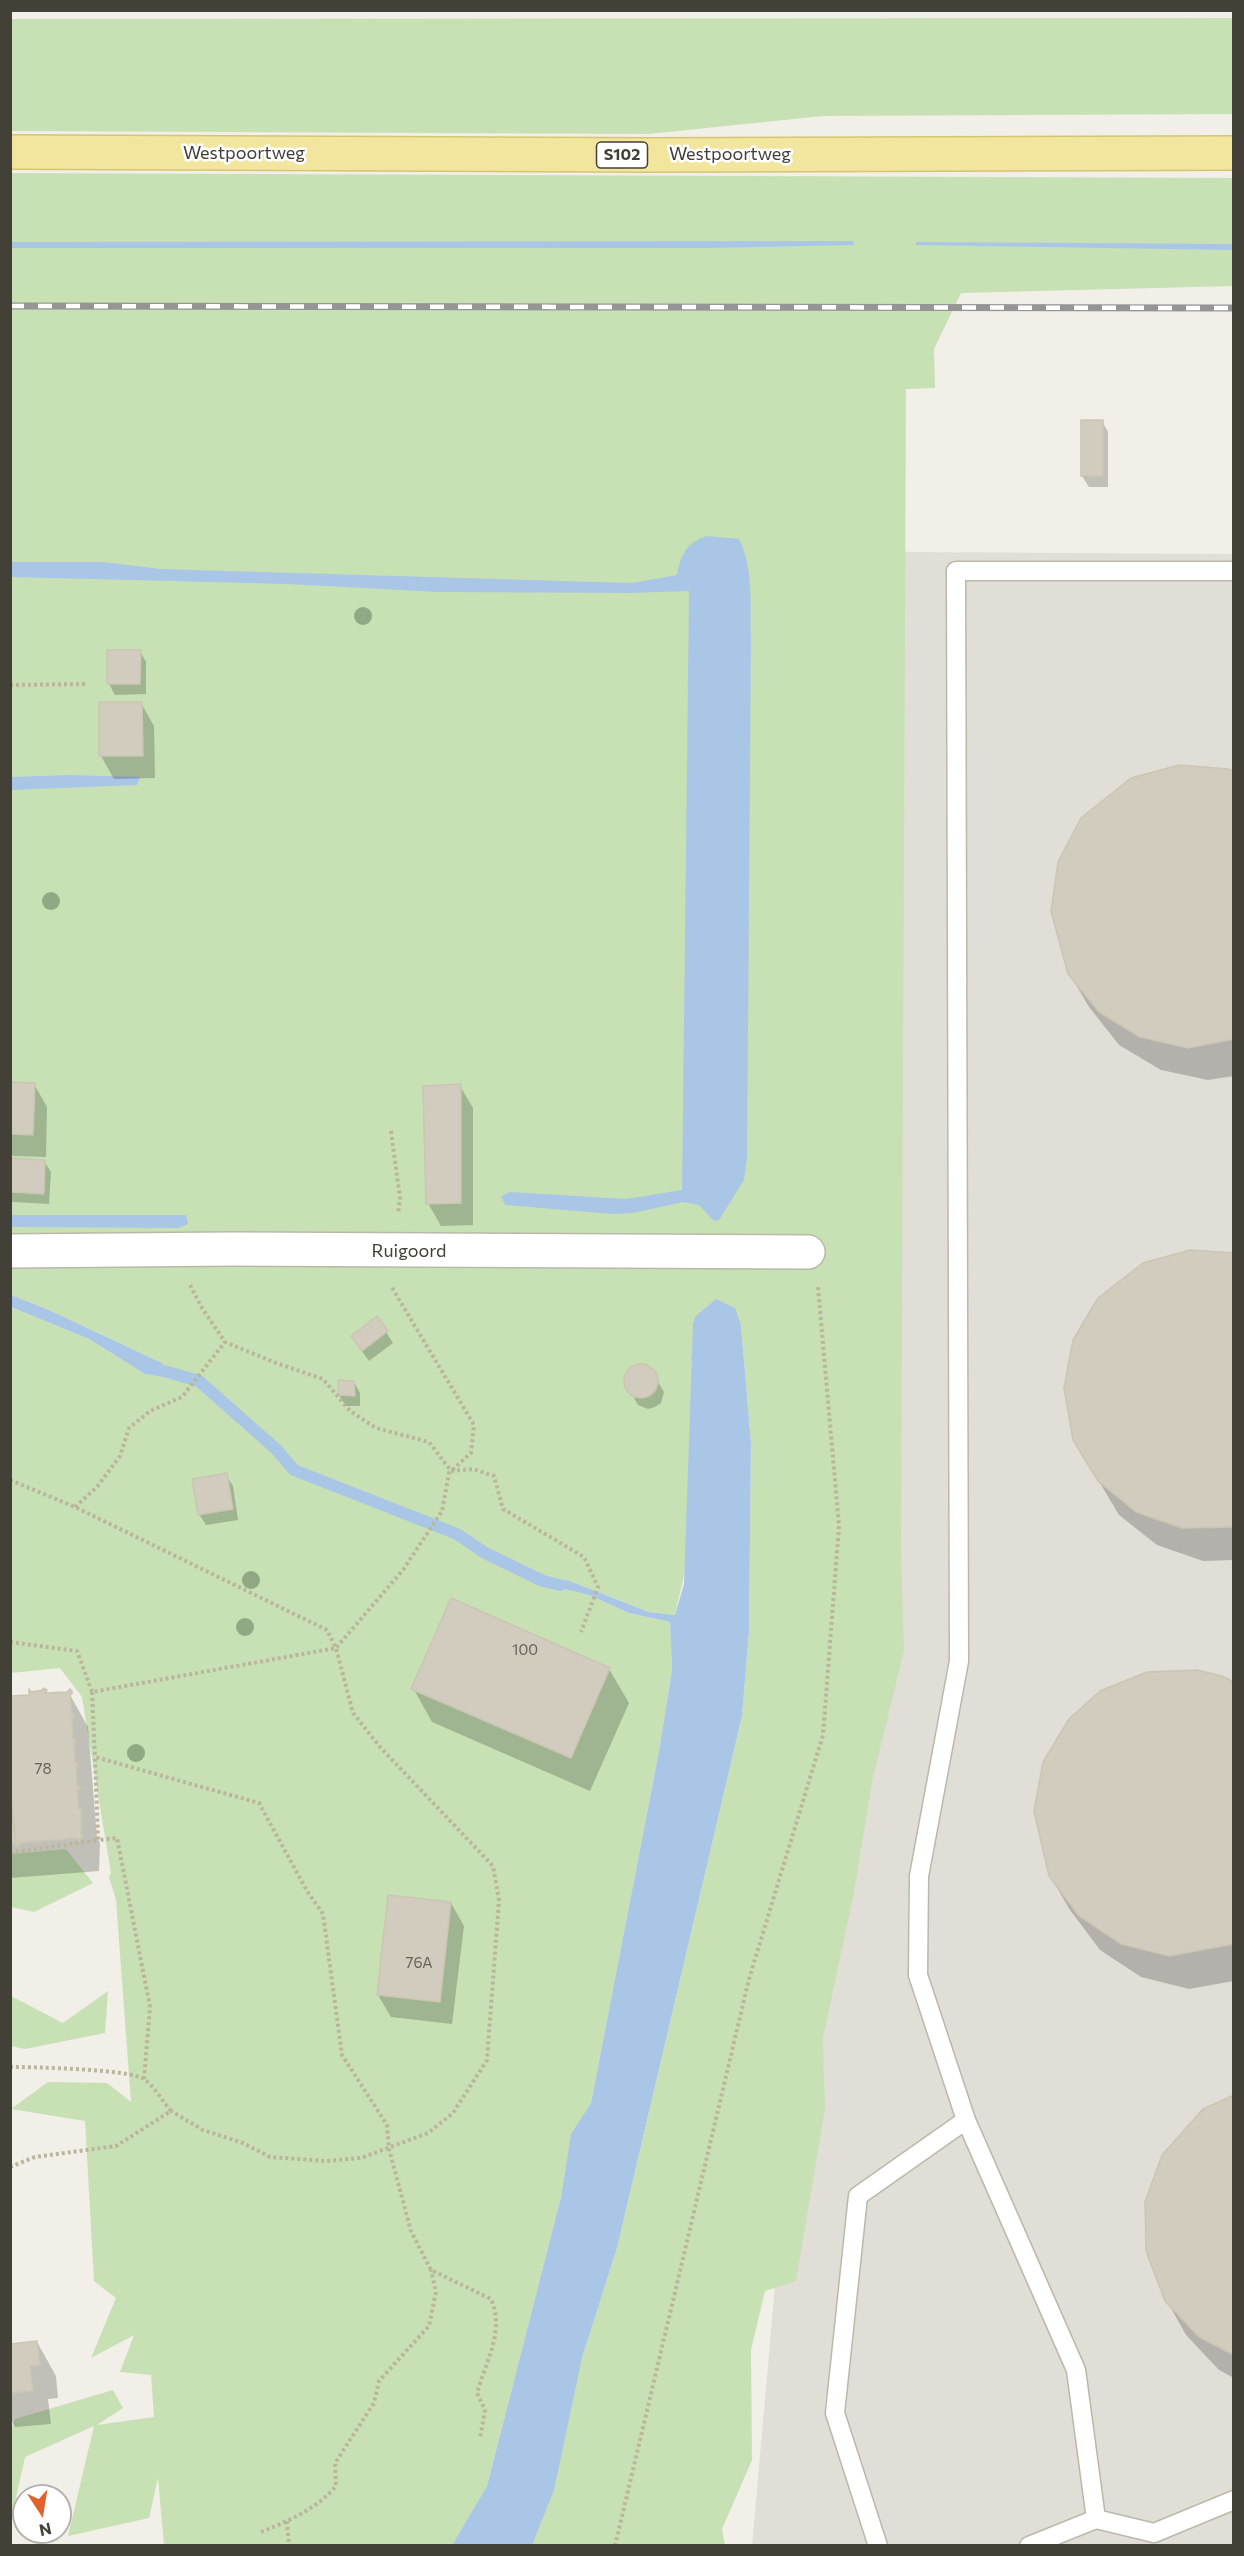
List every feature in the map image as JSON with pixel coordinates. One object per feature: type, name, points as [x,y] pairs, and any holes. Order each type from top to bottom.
[{"type":"main road","name":"Westpoortweg","points":[[10,152],[639,155],[1233,153]]},
{"type":"street","name":"Ruigoord","points":[[10,1251],[808,1252]]},
{"type":"lane","points":[[1096,2519],[1076,2370],[966,2121],[918,1975],[919,1876],[959,1661],[956,571],[1233,571]]},
{"type":"lane","points":[[878,2546],[835,2413],[858,2196],[966,2121]]},
{"type":"lane","points":[[1029,2546],[1096,2519],[1154,2532],[1233,2500]]},
{"type":"path","points":[[10,684],[87,684]]},
{"type":"path","points":[[92,1692],[336,1648],[403,1570],[441,1511],[449,1473],[471,1454],[474,1425],[388,1281],[400,1198],[391,1131]]},
{"type":"path","points":[[175,1250],[202,1308],[225,1341],[276,1363],[322,1379],[350,1411],[376,1428],[429,1442],[451,1471]]},
{"type":"path","points":[[615,2546],[749,1979],[823,1735],[839,1526],[817,1272],[808,1252]]},
{"type":"path","points":[[75,1507],[97,1487],[120,1456],[129,1428],[150,1411],[182,1397],[225,1341]]},
{"type":"path","points":[[451,1471],[474,1469],[494,1476],[503,1509],[584,1557],[598,1587],[581,1632]]},
{"type":"path","points":[[10,1480],[75,1507],[327,1630],[336,1648],[353,1713],[388,1755],[493,1866],[499,1900],[488,2060],[453,2113],[428,2133],[389,2149],[361,2158],[326,2161],[270,2157],[243,2143],[203,2130],[171,2111],[144,2079],[110,2072],[10,2067]]},
{"type":"path","points":[[10,1642],[77,1651],[92,1692],[98,1840]]},
{"type":"path","points":[[94,1757],[259,1803],[307,1891],[323,1914],[342,2055],[387,2125],[389,2149],[411,2230],[431,2270],[436,2292],[429,2326],[379,2381],[374,2403],[334,2463],[336,2486],[325,2499],[287,2521],[261,2532]]},
{"type":"path","points":[[10,1852],[117,1838],[150,2007],[144,2079]]},
{"type":"path","points":[[10,2167],[35,2157],[116,2146],[171,2111]]},
{"type":"path","points":[[431,2270],[491,2299],[496,2312],[496,2338],[477,2392],[485,2409],[480,2438]]},
{"type":"path","points":[[287,2521],[289,2546]]},
{"type":"shaded area","points":[[869,549],[913,552],[1233,554],[1233,2545],[752,2546],[776,2274]]},
{"type":"green space","points":[[1233,18],[1233,114],[823,116],[648,134],[11,131],[11,19]]},
{"type":"green space","points":[[11,173],[1233,178],[1233,286],[961,293],[934,349],[935,388],[906,389],[901,1548],[904,1651],[873,1777],[854,1892],[823,2038],[825,2109],[796,2281],[765,2291],[751,2350],[752,2460],[722,2529],[725,2545],[532,2545],[582,2358],[617,2248],[742,1716],[749,1632],[751,1443],[741,1325],[675,1615],[649,1612],[567,1580],[540,1583],[589,1595],[629,1613],[670,1622],[672,1670],[659,1751],[591,2103],[571,2135],[561,2197],[487,2486],[452,2545],[164,2545],[158,2478],[149,2518],[72,2535],[72,2519],[94,2426],[25,2457],[19,2484],[12,2484],[11,2520],[10,2434],[15,2419],[113,2390],[123,2408],[97,2425],[154,2417],[151,2375],[120,2372],[134,2335],[91,2358],[116,2298],[94,2281],[85,2121],[11,2109],[48,2082],[107,2083],[131,2102],[116,1900],[109,1877],[111,1873],[82,1697],[60,1668],[11,1673],[11,1307],[89,1339],[145,1374],[169,1377],[162,1363],[49,1310],[11,1295]]},
{"type":"green space","points":[[66,1849],[93,1883],[34,1912],[11,1907],[11,1854]]},
{"type":"green space","points":[[108,1991],[105,2033],[25,2049],[11,2046],[11,1996],[63,2023]]},
{"type":"water","points":[[853,241],[854,245],[710,248],[10,248],[11,242]]},
{"type":"water","points":[[916,242],[1233,244],[1234,250],[916,245]]},
{"type":"water","points":[[707,536],[739,539],[747,563],[750,588],[747,1158],[744,1180],[719,1220],[714,1221],[699,1205],[683,1202],[633,1213],[613,1214],[505,1205],[501,1196],[510,1192],[626,1199],[682,1190],[689,591],[438,592],[287,584],[11,577],[11,562],[103,562],[161,569],[632,583],[677,575],[680,561],[689,546]]},
{"type":"water","points":[[70,775],[140,777],[137,785],[11,790],[11,777]]},
{"type":"water","points":[[11,1215],[186,1215],[188,1224],[179,1228],[11,1227]]},
{"type":"water","points":[[11,1295],[49,1310],[162,1363],[170,1378],[145,1374],[89,1339],[11,1307]]},
{"type":"water","points":[[716,1299],[735,1308],[741,1325],[751,1443],[749,1632],[742,1716],[617,2248],[582,2358],[554,2490],[532,2545],[452,2545],[487,2486],[561,2197],[571,2134],[591,2103],[659,1751],[672,1670],[670,1622],[629,1613],[589,1595],[538,1583],[567,1580],[649,1612],[675,1615],[684,1584],[693,1324],[695,1317]]},
{"type":"building","points":[[1081,420],[1103,420],[1103,476],[1081,476]]},
{"type":"building","points":[[107,650],[141,650],[140,684],[107,684]]},
{"type":"building","points":[[99,702],[142,702],[143,756],[99,756]]},
{"type":"building","points":[[1179,765],[1234,771],[1234,1039],[1188,1048],[1140,1037],[1099,1012],[1068,974],[1051,911],[1058,862],[1081,818],[1131,778]]},
{"type":"building","points":[[10,1082],[35,1083],[33,1135],[10,1134]]},
{"type":"building","points":[[461,1084],[461,1203],[426,1204],[423,1086]]},
{"type":"building","points":[[10,1158],[45,1160],[44,1194],[10,1192]]},
{"type":"building","points":[[1190,1250],[1234,1253],[1234,1526],[1231,1527],[1182,1528],[1136,1512],[1098,1481],[1073,1440],[1064,1388],[1073,1340],[1098,1298],[1143,1263]]},
{"type":"building","points":[[377,1316],[388,1331],[362,1351],[351,1336]]},
{"type":"building","points":[[641,1364],[653,1369],[658,1381],[653,1393],[641,1398],[629,1393],[624,1381],[629,1369]]},
{"type":"building","points":[[338,1380],[354,1381],[355,1396],[338,1395]]},
{"type":"building","points":[[227,1473],[233,1509],[198,1515],[192,1479]]},
{"type":"building","points":[[451,1598],[610,1668],[571,1758],[411,1689]]},
{"type":"building","points":[[1197,1670],[1222,1676],[1234,1682],[1234,1944],[1169,1956],[1121,1944],[1079,1916],[1049,1876],[1034,1811],[1043,1762],[1069,1719],[1100,1691],[1147,1672]]},
{"type":"building","points":[[43,1688],[47,1690],[45,1693],[67,1692],[70,1689],[72,1691],[70,1694],[72,1715],[74,1715],[72,1718],[73,1739],[76,1739],[74,1742],[75,1763],[78,1763],[76,1766],[77,1787],[80,1787],[80,1790],[77,1790],[83,1837],[79,1841],[78,1838],[19,1843],[19,1846],[16,1846],[10,1795],[10,1696],[29,1695],[29,1689],[31,1692],[43,1690]]},
{"type":"building","points":[[10,1811],[13,1811],[16,1843],[13,1844],[10,1843]]},
{"type":"building","points":[[388,1895],[451,1902],[440,2002],[377,1995]]},
{"type":"building","points":[[1234,2095],[1234,2355],[1199,2337],[1165,2301],[1146,2251],[1145,2202],[1162,2155],[1203,2109]]},
{"type":"building","points":[[37,2341],[40,2365],[30,2366],[33,2391],[10,2393],[10,2344]]},
{"type":"waterway","points":[[164,1371],[199,1381],[276,1449],[294,1470],[457,1534],[485,1553],[543,1581],[560,1585]]},
{"type":"railway","points":[[10,306],[1234,308]]}]
